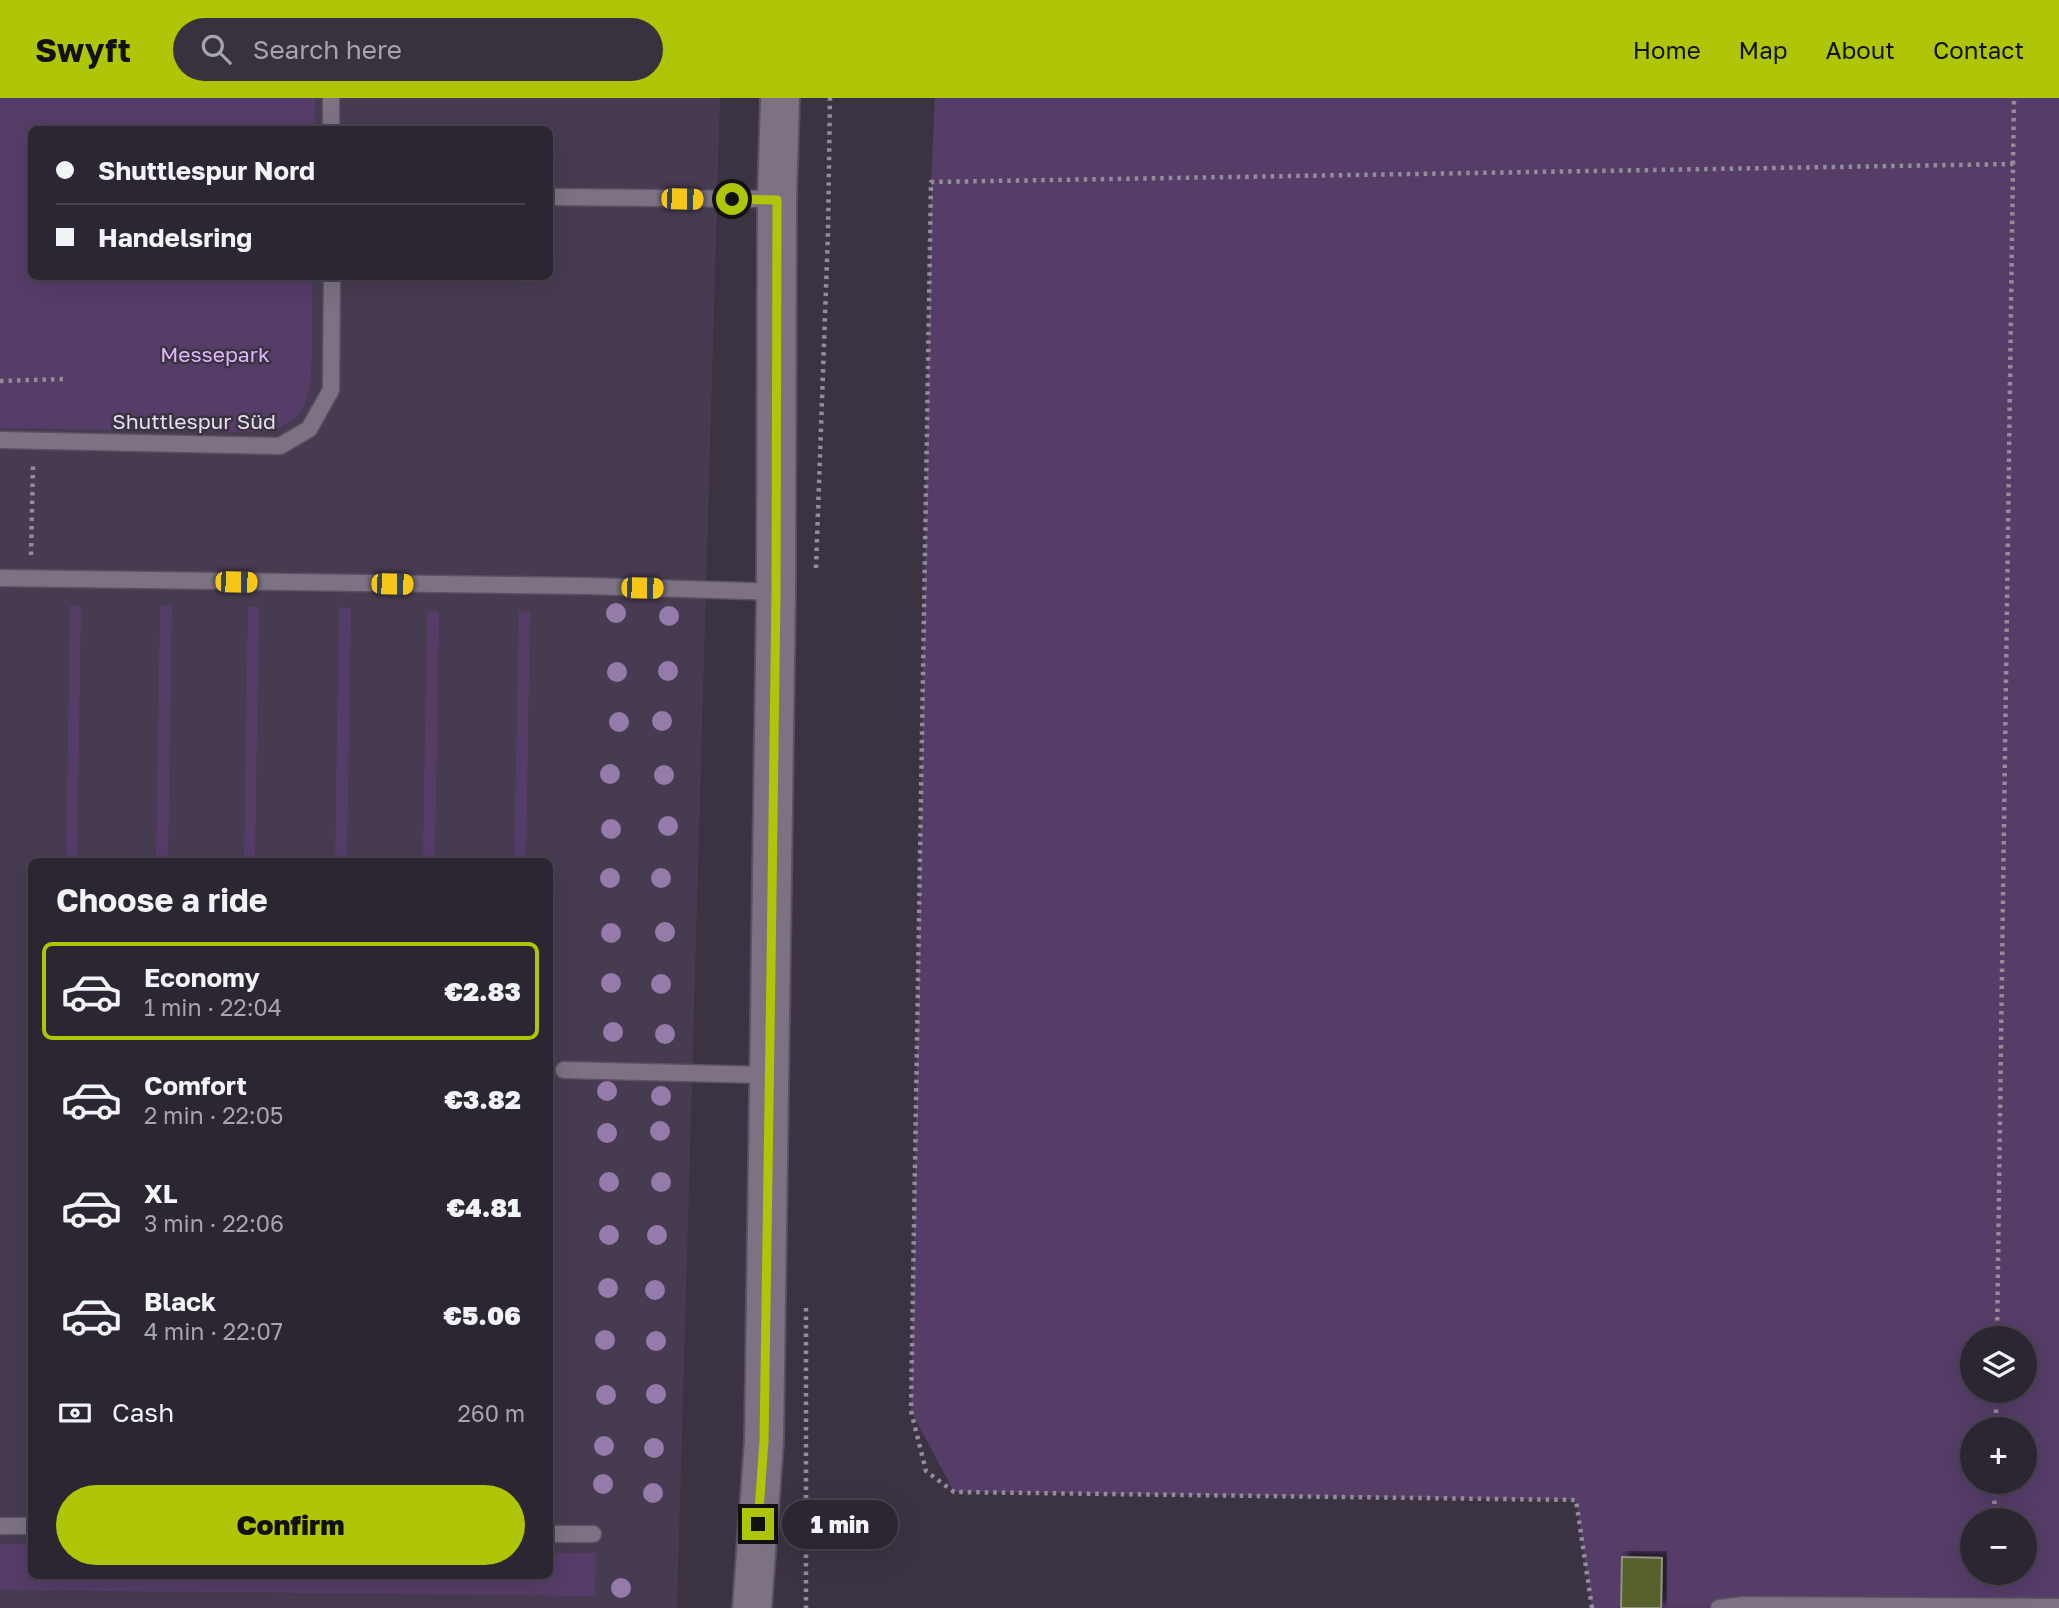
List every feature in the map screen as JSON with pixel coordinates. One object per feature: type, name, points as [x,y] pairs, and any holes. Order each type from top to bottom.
[{"type":"main road","points":[[752,1608],[764,1441],[776,592],[779,98]]},
{"type":"lane","points":[[331,98],[331,126]]},
{"type":"lane","points":[[553,197],[777,200]]},
{"type":"lane","name":"Shuttlespur Süd","points":[[0,440],[280,446],[309,429],[331,390],[332,280]]},
{"type":"lane","points":[[0,578],[776,592]]},
{"type":"lane","points":[[564,1070],[769,1075]]},
{"type":"lane","points":[[0,1526],[28,1526]]},
{"type":"lane","points":[[553,1534],[593,1535]]},
{"type":"lane","points":[[1719,1608],[1743,1605],[2059,1607]]},
{"type":"path","points":[[816,575],[830,98]]},
{"type":"path","points":[[1997,1326],[2014,98]]},
{"type":"path","points":[[1592,1608],[1576,1500],[954,1492],[926,1471],[911,1411],[931,182],[2012,164]]},
{"type":"path","points":[[0,381],[64,379]]},
{"type":"path","points":[[30,579],[33,440]]},
{"type":"path","points":[[806,1301],[806,1608]]},
{"type":"shaded area","points":[[0,98],[720,98],[677,1608],[0,1608]]},
{"type":"green space","name":"Messepark","points":[[0,98],[315,98],[315,126],[28,126],[28,280],[313,280],[311,378],[305,404],[298,414],[276,428],[259,432],[0,428]]},
{"type":"green space","points":[[935,98],[2059,98],[2059,1607],[1592,1608],[1576,1500],[954,1492],[911,1411],[931,182]]},
{"type":"green space","points":[[70,606],[81,606],[77,858],[66,858]]},
{"type":"green space","points":[[160,606],[172,606],[168,858],[156,858]]},
{"type":"green space","points":[[248,607],[259,607],[255,858],[244,858]]},
{"type":"green space","points":[[339,607],[351,608],[347,858],[335,858]]},
{"type":"green space","points":[[439,611],[435,858],[423,858],[427,612]]},
{"type":"green space","points":[[519,611],[530,612],[526,858],[514,858]]},
{"type":"green space","points":[[0,1544],[28,1544],[28,1579],[553,1579],[553,1553],[596,1553],[595,1596],[0,1590]]},
{"type":"building","points":[[1622,1557],[1662,1558],[1661,1608],[1621,1608]]},
{"type":"route","points":[[732,199],[777,200],[771,968],[764,1441],[758,1524]]}]
